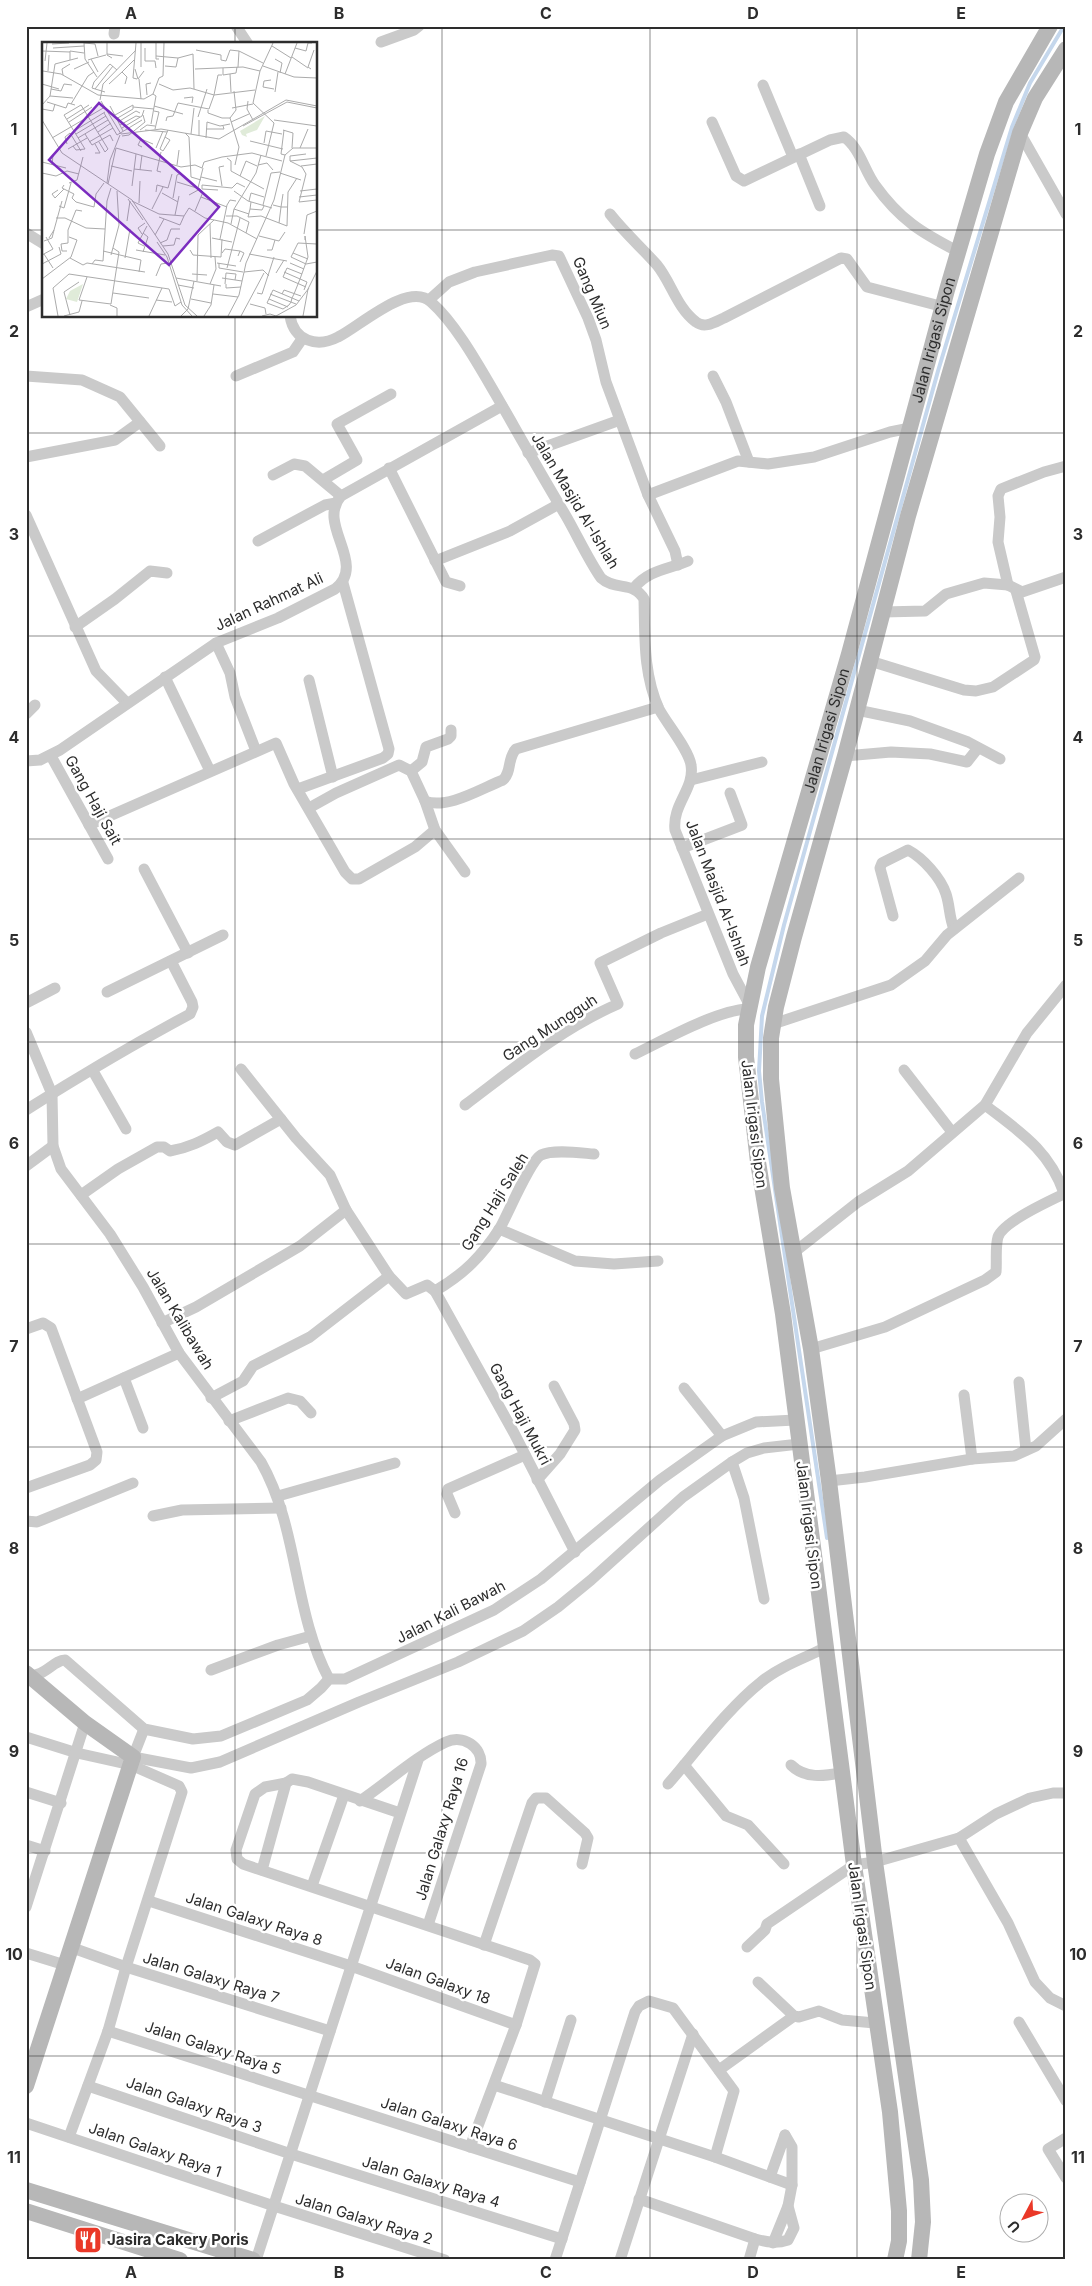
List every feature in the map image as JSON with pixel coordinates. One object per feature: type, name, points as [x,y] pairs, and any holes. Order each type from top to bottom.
[{"type":"street","points":[[236,26],[247,42]]},
{"type":"street","points":[[382,42],[414,30],[419,26]]},
{"type":"street","name":"Jalan Irigasi Sipon","points":[[897,2259],[900,2211],[890,2112],[875,2023],[864,1864],[829,1480],[811,1349],[792,1254],[775,1132],[771,1079],[761,1037],[748,1007],[849,654],[959,252],[998,119],[1050,26]]},
{"type":"street","name":"Jalan Irigasi Sipon","points":[[919,2260],[924,2222],[921,2180],[864,1864],[841,1773],[783,1314],[758,1162],[761,1037],[845,756],[924,460],[1020,133],[1035,98],[1066,49]]},
{"type":"street","points":[[763,85],[820,206]]},
{"type":"street","points":[[712,122],[736,176],[744,181],[830,140],[844,137],[853,146],[874,184],[896,212],[920,232],[959,252]]},
{"type":"street","points":[[1020,133],[1066,214]]},
{"type":"street","points":[[610,214],[629,238],[657,266],[682,307],[697,323],[708,325],[716,322],[841,258],[847,259],[866,287],[944,307]]},
{"type":"street","points":[[26,233],[42,243]]},
{"type":"street","name":"Gang Miun","points":[[429,300],[448,282],[475,272],[552,255],[559,256],[588,318],[596,340],[606,382],[620,420]]},
{"type":"street","points":[[290,318],[292,326],[302,339],[314,344],[338,338],[359,322],[395,302],[418,296],[429,300]]},
{"type":"street","points":[[26,307],[42,300]]},
{"type":"street","name":"Jalan Masjid Al-Ishlah","points":[[429,300],[440,310],[476,360],[601,578],[608,585],[634,588]]},
{"type":"street","points":[[236,376],[293,352],[302,339]]},
{"type":"street","points":[[26,376],[82,380],[120,397],[160,446]]},
{"type":"street","points":[[713,376],[726,402],[749,462]]},
{"type":"street","points":[[323,480],[357,460],[337,424],[391,394]]},
{"type":"street","points":[[258,541],[338,499],[502,406]]},
{"type":"street","points":[[528,453],[620,420],[648,495],[675,551],[683,563],[642,578],[634,588],[640,592],[644,599],[646,669],[658,707],[691,761],[690,780],[762,762]]},
{"type":"street","points":[[26,457],[115,440],[140,422]]},
{"type":"street","points":[[648,495],[738,460],[768,464],[814,457],[890,432],[910,428]]},
{"type":"street","points":[[273,475],[294,464],[305,466],[323,480],[338,499]]},
{"type":"street","points":[[870,661],[964,690],[976,690],[993,687],[1034,660],[1035,657],[998,542],[1000,517],[998,496],[1001,489],[1044,472],[1066,466]]},
{"type":"street","points":[[390,468],[446,582],[460,586]]},
{"type":"street","name":"Jalan Rahmat Ali","points":[[26,761],[40,760],[51,756],[127,702],[216,643],[278,618],[343,583],[346,567],[333,516],[338,499]]},
{"type":"street","points":[[435,561],[510,531],[559,504]]},
{"type":"street","points":[[26,515],[96,671],[127,702]]},
{"type":"street","points":[[75,626],[115,599],[150,571],[167,573]]},
{"type":"street","points":[[883,612],[925,611],[946,594],[984,583],[1012,588],[1022,592],[1066,577]]},
{"type":"street","points":[[298,789],[383,758],[388,754],[389,749],[343,583]]},
{"type":"street","points":[[216,643],[230,673],[235,697],[256,751]]},
{"type":"street","points":[[165,677],[210,771]]},
{"type":"street","points":[[309,680],[333,777]]},
{"type":"street","points":[[26,714],[35,705]]},
{"type":"street","points":[[426,801],[437,804],[448,803],[503,780],[508,773],[511,754],[516,749],[658,707]]},
{"type":"street","points":[[857,710],[910,721],[978,748],[1000,759]]},
{"type":"street","points":[[411,771],[422,762],[426,747],[448,739],[451,736],[451,730]]},
{"type":"street","points":[[89,825],[272,743],[278,745],[289,773],[345,872],[352,879],[359,879],[415,847],[435,830]]},
{"type":"street","points":[[845,756],[891,752],[930,754],[967,762],[978,748]]},
{"type":"street","name":"Gang Haji Sait","points":[[51,756],[108,859]]},
{"type":"street","points":[[309,808],[336,793],[399,765],[411,771],[426,801],[435,830],[465,872]]},
{"type":"street","name":"Jalan Masjid Al-Ishlah","points":[[690,780],[676,810],[675,830],[735,980],[748,1007]]},
{"type":"street","points":[[682,848],[742,825],[730,793]]},
{"type":"street","points":[[893,916],[880,868],[886,860],[908,850],[919,858],[942,884],[947,895],[950,918],[954,929]]},
{"type":"street","points":[[144,869],[188,952]]},
{"type":"street","points":[[761,1037],[865,992],[884,988],[925,961],[941,941],[954,929],[1019,878]]},
{"type":"street","name":"Gang Mungguh","points":[[465,1105],[562,1035],[595,1014],[618,1004],[600,963],[661,933],[708,914]]},
{"type":"street","points":[[107,992],[223,935]]},
{"type":"street","points":[[26,1110],[93,1071],[115,1054],[190,1014],[193,1007],[192,1002],[171,961]]},
{"type":"street","points":[[792,1254],[858,1202],[908,1171],[985,1105],[1027,1033],[1066,985]]},
{"type":"street","points":[[26,1003],[55,988]]},
{"type":"street","points":[[635,1054],[712,1018],[748,1007]]},
{"type":"street","name":"Jalan Kalibawah","points":[[26,1032],[52,1094],[53,1146],[61,1169],[114,1242],[179,1354],[261,1462],[279,1502],[311,1636],[320,1663],[328,1679]]},
{"type":"street","points":[[241,1069],[281,1119],[330,1175],[346,1210],[390,1276],[406,1294],[427,1285],[436,1291]]},
{"type":"street","points":[[904,1070],[952,1132]]},
{"type":"street","points":[[93,1071],[126,1129]]},
{"type":"street","points":[[811,1349],[885,1327],[985,1280],[996,1272],[998,1236],[1006,1228],[1036,1207],[1065,1193],[1058,1174],[1042,1151],[985,1105]]},
{"type":"street","points":[[81,1195],[118,1169],[152,1150],[164,1147],[170,1151],[177,1150],[196,1144],[218,1132],[227,1142],[235,1145],[281,1119]]},
{"type":"street","points":[[26,1166],[53,1146]]},
{"type":"street","name":"Gang Haji Saleh","points":[[436,1291],[473,1265],[499,1229],[536,1159],[550,1153],[594,1154]]},
{"type":"street","points":[[162,1323],[196,1307],[300,1246],[346,1210]]},
{"type":"street","points":[[499,1229],[575,1261],[614,1264],[658,1260]]},
{"type":"street","points":[[211,1398],[243,1381],[253,1366],[310,1337],[390,1276]]},
{"type":"street","name":"Gang Haji Mukri","points":[[436,1291],[575,1552]]},
{"type":"street","points":[[26,1329],[43,1323],[51,1328],[97,1452],[96,1460],[90,1465],[26,1488]]},
{"type":"street","points":[[77,1399],[179,1354]]},
{"type":"street","points":[[124,1378],[143,1428]]},
{"type":"street","points":[[1019,1382],[1026,1450]]},
{"type":"street","points":[[537,1480],[560,1454],[575,1430],[574,1424],[554,1386]]},
{"type":"street","points":[[684,1388],[722,1436]]},
{"type":"street","points":[[964,1394],[972,1459]]},
{"type":"street","points":[[228,1420],[288,1398],[300,1401],[311,1413]]},
{"type":"street","points":[[829,1480],[865,1477],[972,1459],[1014,1456],[1036,1446],[1066,1419]]},
{"type":"street","name":"Jalan Kali Bawah","points":[[328,1679],[345,1678],[494,1610],[541,1580],[660,1480],[722,1436],[756,1422],[795,1420]]},
{"type":"street","points":[[26,1736],[76,1753],[133,1758],[191,1768],[220,1762],[458,1662],[523,1631],[585,1586],[683,1497],[732,1462],[747,1453],[764,1448],[799,1444]]},
{"type":"street","points":[[455,1513],[447,1494],[448,1489],[525,1455]]},
{"type":"street","points":[[732,1462],[744,1498],[764,1598]]},
{"type":"street","points":[[153,1516],[182,1510],[279,1502],[395,1463]]},
{"type":"street","points":[[26,1521],[37,1522],[133,1483]]},
{"type":"street","points":[[211,1670],[278,1644],[311,1636]]},
{"type":"street","points":[[668,1784],[735,1707],[761,1682],[800,1659],[825,1648]]},
{"type":"street","points":[[70,2137],[108,2030],[126,1967],[182,1792],[179,1786],[133,1758],[85,1723],[32,1674],[60,1660],[68,1662],[142,1733],[193,1739],[221,1736],[307,1700],[328,1679]]},
{"type":"street","points":[[27,1902],[61,1803],[85,1723]]},
{"type":"street","points":[[26,2086],[65,1965],[78,1949],[133,1758],[142,1733]]},
{"type":"street","name":"Jalan Galaxy Raya 16","points":[[418,1760],[447,1741],[453,1740],[473,1745],[482,1756],[428,1926]]},
{"type":"street","points":[[360,1801],[418,1760]]},
{"type":"street","points":[[26,2190],[254,2260],[274,2206],[418,1760]]},
{"type":"street","points":[[684,1765],[726,1816],[748,1824],[784,1864]]},
{"type":"street","points":[[791,1765],[798,1771],[814,1776],[841,1773]]},
{"type":"street","points":[[400,1813],[292,1779],[286,1783],[265,1787],[255,1794],[236,1850],[237,1858],[243,1864],[530,1960],[535,1964],[516,2025],[470,2148]]},
{"type":"street","points":[[262,1870],[286,1783]]},
{"type":"street","points":[[26,1792],[61,1803]]},
{"type":"street","points":[[747,1947],[765,1930],[767,1924],[864,1864],[959,1838],[996,1814],[1030,1798],[1066,1793]]},
{"type":"street","points":[[312,1886],[344,1795]]},
{"type":"street","points":[[484,1945],[532,1803],[536,1798],[546,1798],[585,1833],[588,1838],[582,1864]]},
{"type":"street","points":[[959,1838],[1008,1923],[1035,1982],[1050,1998],[1066,2006]]},
{"type":"street","points":[[26,1845],[45,1851]]},
{"type":"street","name":"Jalan Galaxy Raya 8","points":[[148,1901],[351,1966]]},
{"type":"street","name":"Jalan Galaxy Raya 7","points":[[78,1949],[126,1967],[330,2031]]},
{"type":"street","points":[[26,1954],[65,1965]]},
{"type":"street","name":"Jalan Galaxy 18","points":[[351,1966],[516,2025]]},
{"type":"street","points":[[758,1982],[794,2016],[799,2017],[819,2011],[842,2020],[875,2023]]},
{"type":"street","points":[[555,2260],[635,2012],[639,2006],[649,2001],[673,2008],[720,2070],[734,2093],[715,2156]]},
{"type":"street","points":[[720,2070],[794,2016]]},
{"type":"street","points":[[545,2102],[571,2020]]},
{"type":"street","points":[[1019,2022],[1066,2101]]},
{"type":"street","name":"Jalan Galaxy Raya 5","points":[[108,2030],[310,2094]]},
{"type":"street","points":[[623,2259],[639,2200],[693,2034]]},
{"type":"street","points":[[494,2085],[715,2156],[792,2185]]},
{"type":"street","name":"Jalan Galaxy Raya 3","points":[[88,2086],[291,2154]]},
{"type":"street","name":"Jalan Galaxy Raya 6","points":[[310,2094],[470,2148],[580,2182]]},
{"type":"street","name":"Jalan Galaxy Raya 1","points":[[26,2123],[274,2206]]},
{"type":"street","points":[[639,2200],[755,2239],[773,2243],[788,2240],[793,2234],[794,2222],[788,2206],[792,2185],[792,2148],[785,2135],[770,2177]]},
{"type":"street","points":[[1066,2138],[1048,2149],[1066,2178]]},
{"type":"street","name":"Jalan Galaxy Raya 4","points":[[291,2154],[562,2239]]},
{"type":"street","name":"Jalan Galaxy Raya 2","points":[[274,2206],[445,2260]]},
{"type":"street","points":[[26,2212],[180,2260]]},
{"type":"street","points":[[748,2260],[755,2239]]},
{"type":"waterway","points":[[827,1538],[762,1102],[759,1071],[762,1016],[784,925],[938,371],[1012,127],[1030,83],[1064,26]]},
{"type":"place","name":"Jasira Cakery Poris","points":[[88,2240]]}]
